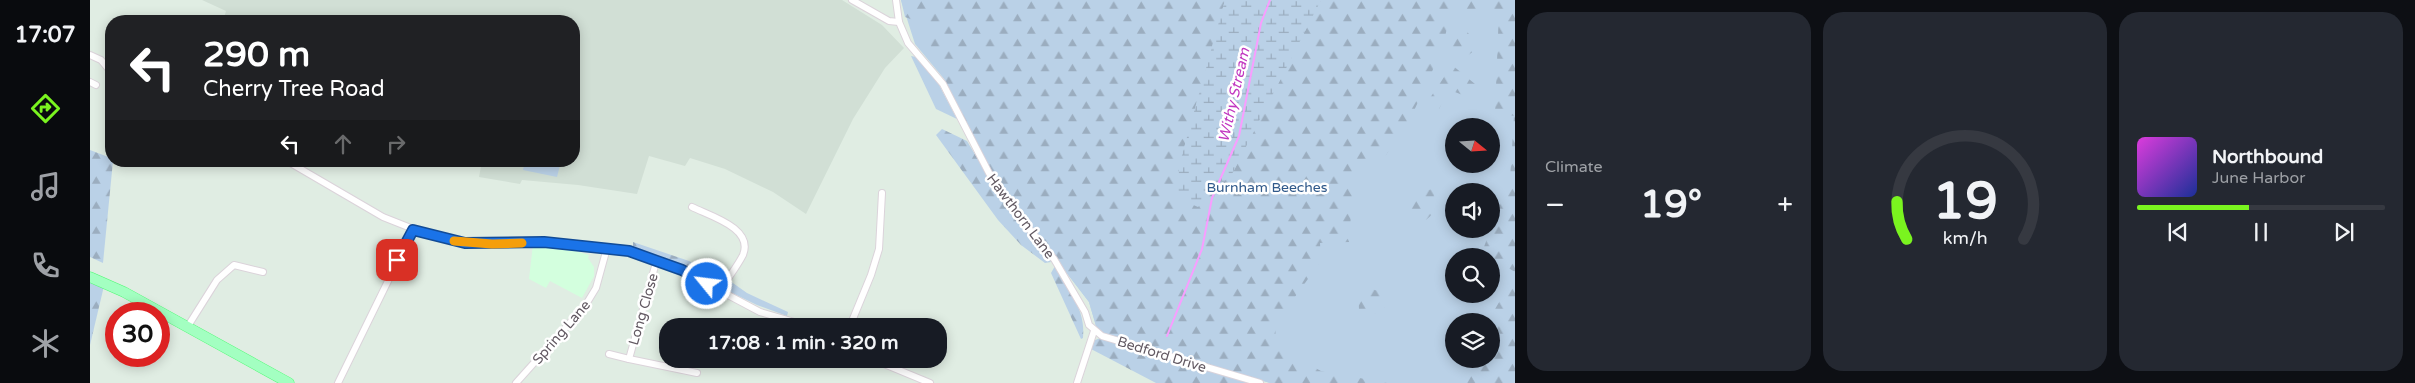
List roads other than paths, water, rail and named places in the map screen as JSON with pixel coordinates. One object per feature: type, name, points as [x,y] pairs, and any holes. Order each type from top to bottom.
[{"type":"main road","points":[[90,277],[124,292],[188,326],[283,382]]},
{"type":"street","points":[[852,0],[888,21],[899,22]]},
{"type":"street","name":"Hawthorn Lane","points":[[896,0],[899,22],[908,43],[943,84],[989,173],[1011,207],[1054,259],[1085,312],[1089,325],[1094,330]]},
{"type":"street","points":[[90,55],[101,60],[105,65]]},
{"type":"street","points":[[297,167],[383,217],[413,230],[465,243],[544,242],[629,251],[657,259],[682,270],[760,312],[781,318]]},
{"type":"street","points":[[853,318],[871,275],[878,249],[882,193]]},
{"type":"street","points":[[692,208],[738,229],[745,242],[743,253],[720,291]]},
{"type":"street","points":[[338,383],[413,230]]},
{"type":"street","name":"Spring Lane","points":[[516,383],[585,306],[596,288],[606,248]]},
{"type":"street","name":"Long Close","points":[[629,359],[657,259]]},
{"type":"street","points":[[188,326],[217,280],[234,265],[263,272]]},
{"type":"street","points":[[1076,383],[1094,330]]},
{"type":"street","name":"Bedford Drive","points":[[1094,330],[1102,336],[1164,356],[1260,383]]},
{"type":"street","name":"Long Close","points":[[609,354],[697,373]]},
{"type":"street","points":[[894,368],[930,383]]},
{"type":"waterway","name":"Withy Stream","points":[[1167,336],[1202,249],[1212,198],[1239,136],[1261,23],[1270,0]]},
{"type":"park label","name":"Burnham Beeches","points":[[1267,187]]}]
